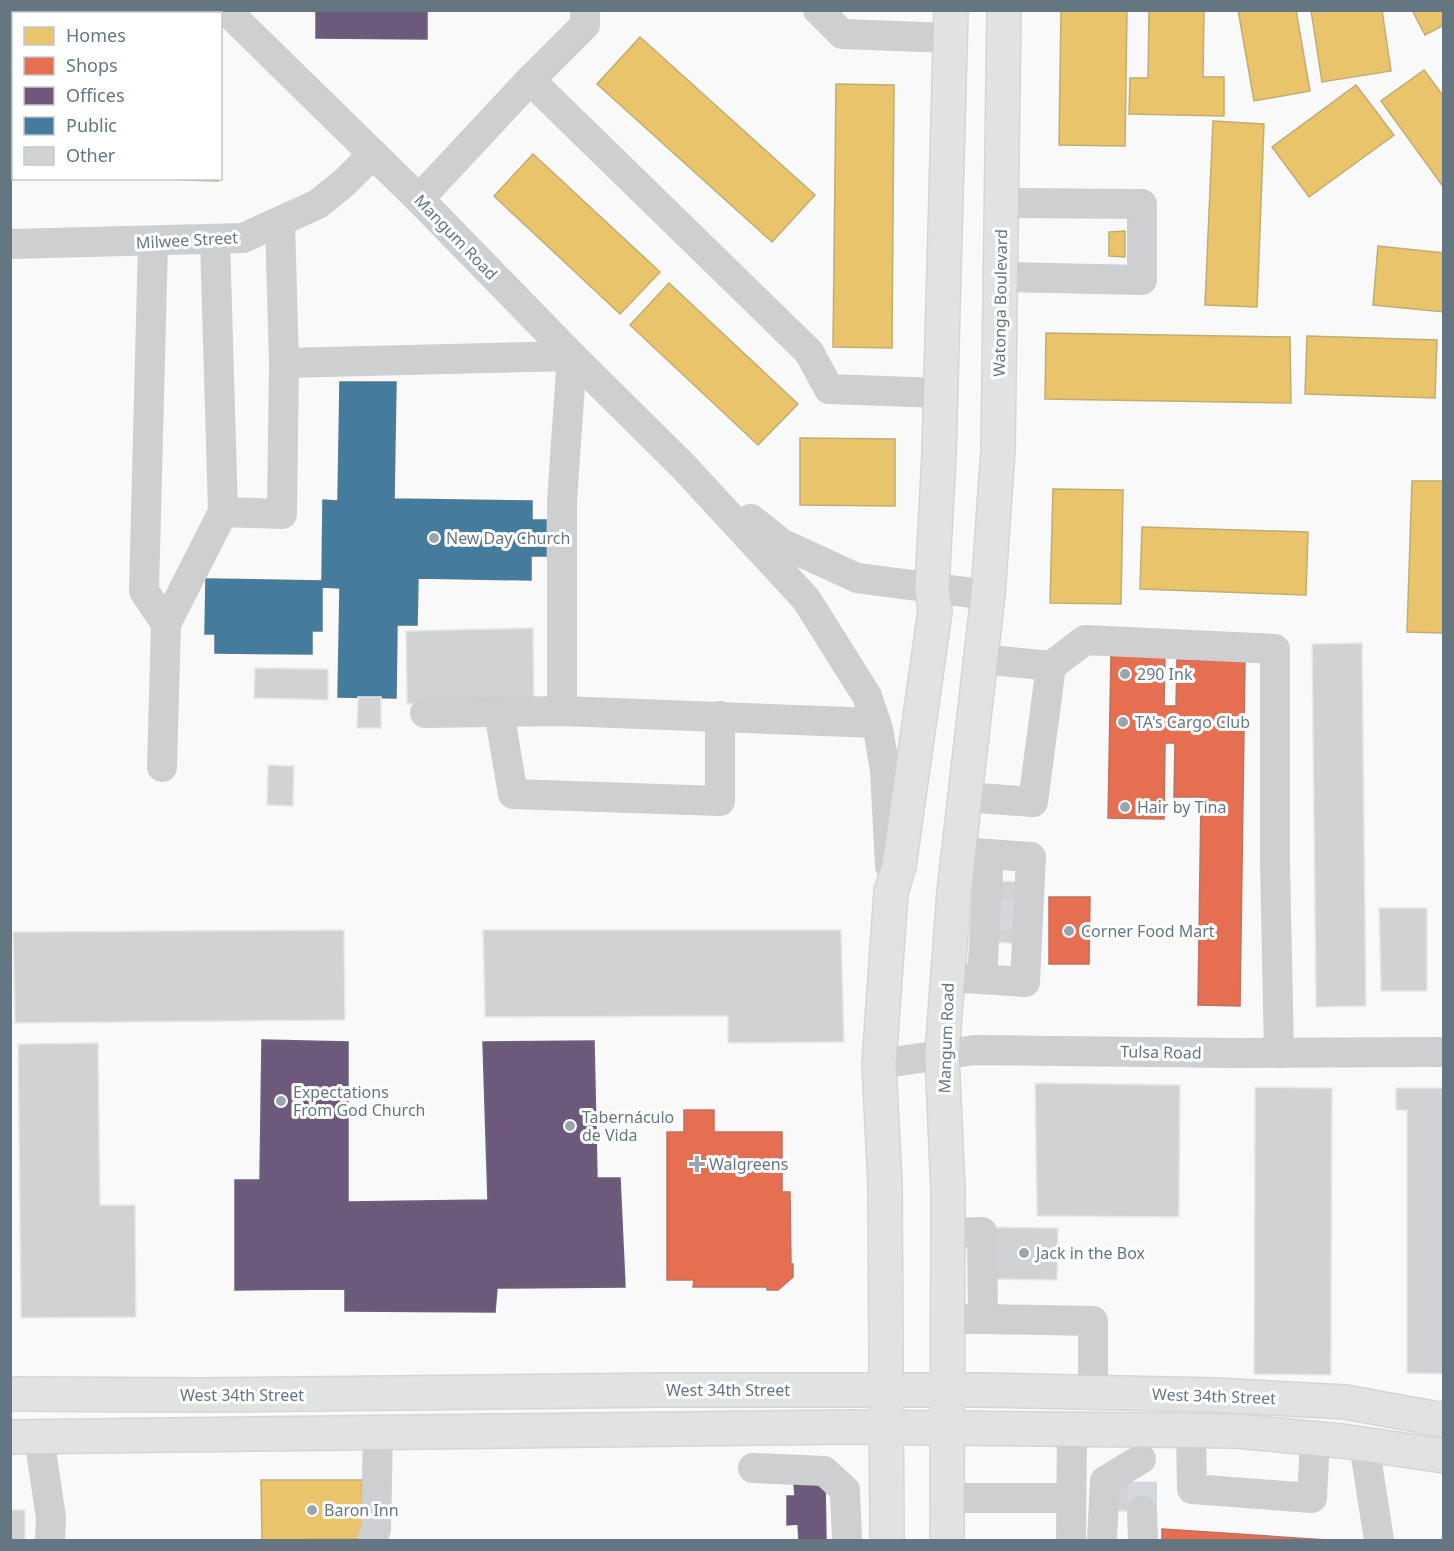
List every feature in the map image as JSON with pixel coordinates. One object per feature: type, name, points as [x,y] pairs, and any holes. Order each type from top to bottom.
[{"type":"main road","name":"Watonga Boulevard","points":[[988,595],[998,450],[1004,10]]},
{"type":"main road","points":[[932,588],[939,454],[951,24]]},
{"type":"main road","name":"Mangum Road","points":[[887,1540],[885,1184],[879,1065],[891,892],[899,866],[926,678],[935,611],[932,588]]},
{"type":"main road","name":"Mangum Road","points":[[946,1540],[948,1233],[942,1055],[948,978],[974,853],[965,797],[988,595]]},
{"type":"main road","name":"West 34th Street","points":[[10,1394],[212,1395],[947,1389],[1215,1395],[1345,1402],[1443,1420]]},
{"type":"main road","points":[[1340,1441],[1345,1402]]},
{"type":"main road","name":"West 34th Street","points":[[25,1437],[887,1428],[1072,1430],[1141,1471],[1191,1431],[1236,1431],[1340,1441],[1443,1455]]},
{"type":"street","name":"Mangum Road","points":[[226,10],[373,154],[682,466],[806,599],[867,696],[876,723],[885,770],[891,892]]},
{"type":"street","points":[[419,200],[530,80],[585,25],[585,10]]},
{"type":"street","points":[[818,10],[843,34],[951,24]]},
{"type":"street","points":[[530,80],[809,352],[829,389],[940,393]]},
{"type":"street","name":"Milwee Street","points":[[10,244],[243,238],[318,204],[345,183],[373,154]]},
{"type":"street","points":[[1000,277],[1142,280],[1142,204],[1001,203]]},
{"type":"street","points":[[223,512],[282,514],[284,363],[280,223]]},
{"type":"street","points":[[162,767],[166,624],[223,512],[215,239]]},
{"type":"street","points":[[153,242],[144,591],[166,624]]},
{"type":"street","points":[[284,363],[572,356],[562,501],[562,711]]},
{"type":"street","name":"Mangum Road","points":[[682,466],[781,543],[857,578],[988,595]]},
{"type":"street","points":[[981,659],[1051,666],[1085,640],[1275,649],[1275,863],[1279,1053]]},
{"type":"street","points":[[965,797],[1033,802],[1051,666]]},
{"type":"street","points":[[425,713],[562,711],[876,723]]},
{"type":"street","points":[[499,712],[513,794],[720,801],[720,716]]},
{"type":"street","points":[[974,853],[1031,857],[982,979]]},
{"type":"street","points":[[948,978],[1025,982],[1008,916],[974,853]]},
{"type":"street","name":"Tulsa Road","points":[[879,1065],[975,1050],[1443,1052]]},
{"type":"street","points":[[948,1233],[982,1232],[983,1319]]},
{"type":"street","points":[[947,1319],[1093,1321],[1093,1393]]},
{"type":"street","points":[[1071,1540],[1072,1430]]},
{"type":"street","points":[[1191,1431],[1192,1489],[1312,1498],[1340,1441]]},
{"type":"street","points":[[372,1540],[376,1529],[378,1433]]},
{"type":"street","points":[[25,1437],[51,1518],[50,1540]]},
{"type":"street","points":[[1340,1441],[1379,1540]]},
{"type":"street","points":[[753,1468],[824,1471],[845,1490],[848,1540]]},
{"type":"street","points":[[1102,1540],[1105,1481],[1141,1471],[1143,1540]]},
{"type":"street","points":[[946,1498],[1071,1498]]},
{"type":"building: Homes","points":[[10,10],[12,10],[12,56],[10,56]]},
{"type":"building: Homes","points":[[45,10],[117,10],[117,12],[45,12]]},
{"type":"building: Homes","points":[[1061,10],[1127,10],[1125,146],[1059,145]]},
{"type":"building: Homes","points":[[1149,10],[1204,10],[1203,77],[1224,77],[1224,116],[1129,114],[1130,78],[1148,78]]},
{"type":"building: Homes","points":[[1238,10],[1296,10],[1310,91],[1254,101]]},
{"type":"building: Homes","points":[[1311,10],[1382,10],[1391,71],[1322,82]]},
{"type":"building: Homes","points":[[1412,10],[1444,10],[1444,25],[1425,35]]},
{"type":"building: Homes","points":[[640,37],[815,195],[772,242],[597,84]]},
{"type":"building: Homes","points":[[1424,70],[1444,97],[1444,188],[1381,101]]},
{"type":"building: Homes","points":[[836,84],[894,85],[892,348],[833,347]]},
{"type":"building: Homes","points":[[1356,85],[1394,135],[1309,197],[1272,147]]},
{"type":"building: Homes","points":[[1213,121],[1264,124],[1257,307],[1205,305]]},
{"type":"building: Homes","points":[[533,154],[660,272],[620,314],[494,196]]},
{"type":"building: Homes","points":[[1125,231],[1125,257],[1109,256],[1109,232]]},
{"type":"building: Homes","points":[[1378,246],[1444,253],[1444,312],[1373,305]]},
{"type":"building: Homes","points":[[669,283],[798,404],[758,445],[630,325]]},
{"type":"building: Homes","points":[[1046,333],[1290,337],[1291,403],[1045,399]]},
{"type":"building: Homes","points":[[1307,336],[1437,340],[1435,398],[1305,394]]},
{"type":"building: Homes","points":[[800,438],[895,439],[895,506],[800,505]]},
{"type":"building: Homes","points":[[1412,481],[1444,481],[1444,633],[1407,632]]},
{"type":"building: Homes","points":[[1053,489],[1123,490],[1121,604],[1050,603]]},
{"type":"building: Homes","points":[[1142,527],[1308,532],[1306,595],[1140,589]]},
{"type":"building: Homes","name":"Baron Inn","points":[[261,1480],[362,1480],[362,1539],[262,1540]]},
{"type":"building: Shops","points":[[1111,654],[1165,655],[1164,706],[1176,706],[1177,660],[1245,661],[1240,1006],[1198,1005],[1201,797],[1174,797],[1175,743],[1165,743],[1164,819],[1108,818]]},
{"type":"building: Shops","name":"Corner Food Mart","points":[[1049,897],[1090,897],[1089,964],[1049,964]]},
{"type":"building: Shops","name":"Walgreens","points":[[684,1110],[714,1110],[714,1132],[782,1132],[782,1192],[790,1192],[793,1277],[778,1290],[767,1290],[767,1287],[693,1287],[694,1280],[667,1280],[667,1132],[684,1132]]},
{"type":"building: Shops","points":[[1162,1529],[1327,1540],[1162,1540]]},
{"type":"building: Offices","points":[[316,10],[427,10],[427,39],[316,38]]},
{"type":"building: Offices","points":[[262,1040],[348,1042],[348,1202],[488,1200],[483,1042],[594,1041],[597,1178],[620,1178],[625,1287],[497,1288],[495,1312],[345,1311],[345,1289],[235,1290],[235,1180],[260,1180]]},
{"type":"building: Offices","points":[[794,1484],[825,1484],[826,1540],[799,1540],[798,1524],[787,1525],[787,1496],[795,1496]]},
{"type":"building: Public","name":"New Day Church","points":[[340,382],[396,382],[394,499],[532,501],[532,520],[546,520],[546,556],[531,556],[531,580],[418,578],[417,625],[397,625],[396,698],[338,697],[340,588],[322,587],[322,631],[312,631],[312,654],[215,653],[215,634],[205,634],[206,579],[322,581],[323,500],[338,501]]},
{"type":"building: Other","points":[[533,628],[534,701],[407,704],[406,631]]},
{"type":"building: Other","points":[[1362,643],[1366,1006],[1316,1007],[1312,644]]},
{"type":"building: Other","points":[[255,668],[328,669],[328,700],[254,698]]},
{"type":"building: Other","points":[[358,697],[381,697],[381,728],[357,728]]},
{"type":"building: Other","points":[[268,765],[294,766],[293,806],[267,805]]},
{"type":"building: Other","points":[[1001,881],[1023,882],[1019,944],[996,942]]},
{"type":"building: Other","points":[[1379,908],[1427,908],[1427,991],[1381,991]]},
{"type":"building: Other","points":[[344,930],[345,1020],[15,1023],[13,932]]},
{"type":"building: Other","points":[[483,930],[841,930],[844,1042],[728,1043],[728,1016],[485,1017]]},
{"type":"building: Other","points":[[98,1043],[100,1205],[135,1205],[136,1317],[21,1318],[18,1044]]},
{"type":"building: Other","points":[[1035,1083],[1180,1085],[1179,1217],[1037,1216]]},
{"type":"building: Other","points":[[1255,1087],[1332,1088],[1331,1375],[1254,1374]]},
{"type":"building: Other","points":[[1396,1088],[1444,1088],[1444,1374],[1407,1373],[1407,1110],[1396,1110]]},
{"type":"building: Other","name":"Jack in the Box","points":[[989,1227],[1058,1228],[1057,1280],[989,1279]]},
{"type":"building: Other","points":[[1117,1482],[1156,1482],[1156,1511],[1117,1511]]},
{"type":"building: Other","points":[[10,1510],[25,1510],[25,1540],[10,1540]]},
{"type":"tunnel","points":[[998,915],[1020,916]]},
{"type":"tunnel","points":[[1142,1482],[1142,1511]]},
{"type":"place","name":"New Day Church","points":[[434,538]]},
{"type":"place","name":"290 Ink","points":[[1125,674]]},
{"type":"place","name":"TA's Cargo Club","points":[[1123,722]]},
{"type":"place","name":"Hair by Tina","points":[[1125,807]]},
{"type":"place","name":"Corner Food Mart","points":[[1069,931]]},
{"type":"place","name":"Expectations From God Church","points":[[281,1101]]},
{"type":"place","name":"Tabernáculo de Vida","points":[[570,1126]]},
{"type":"place","name":"Walgreens","points":[[697,1164]]},
{"type":"place","name":"Jack in the Box","points":[[1024,1253]]},
{"type":"place","name":"Baron Inn","points":[[312,1510]]}]
